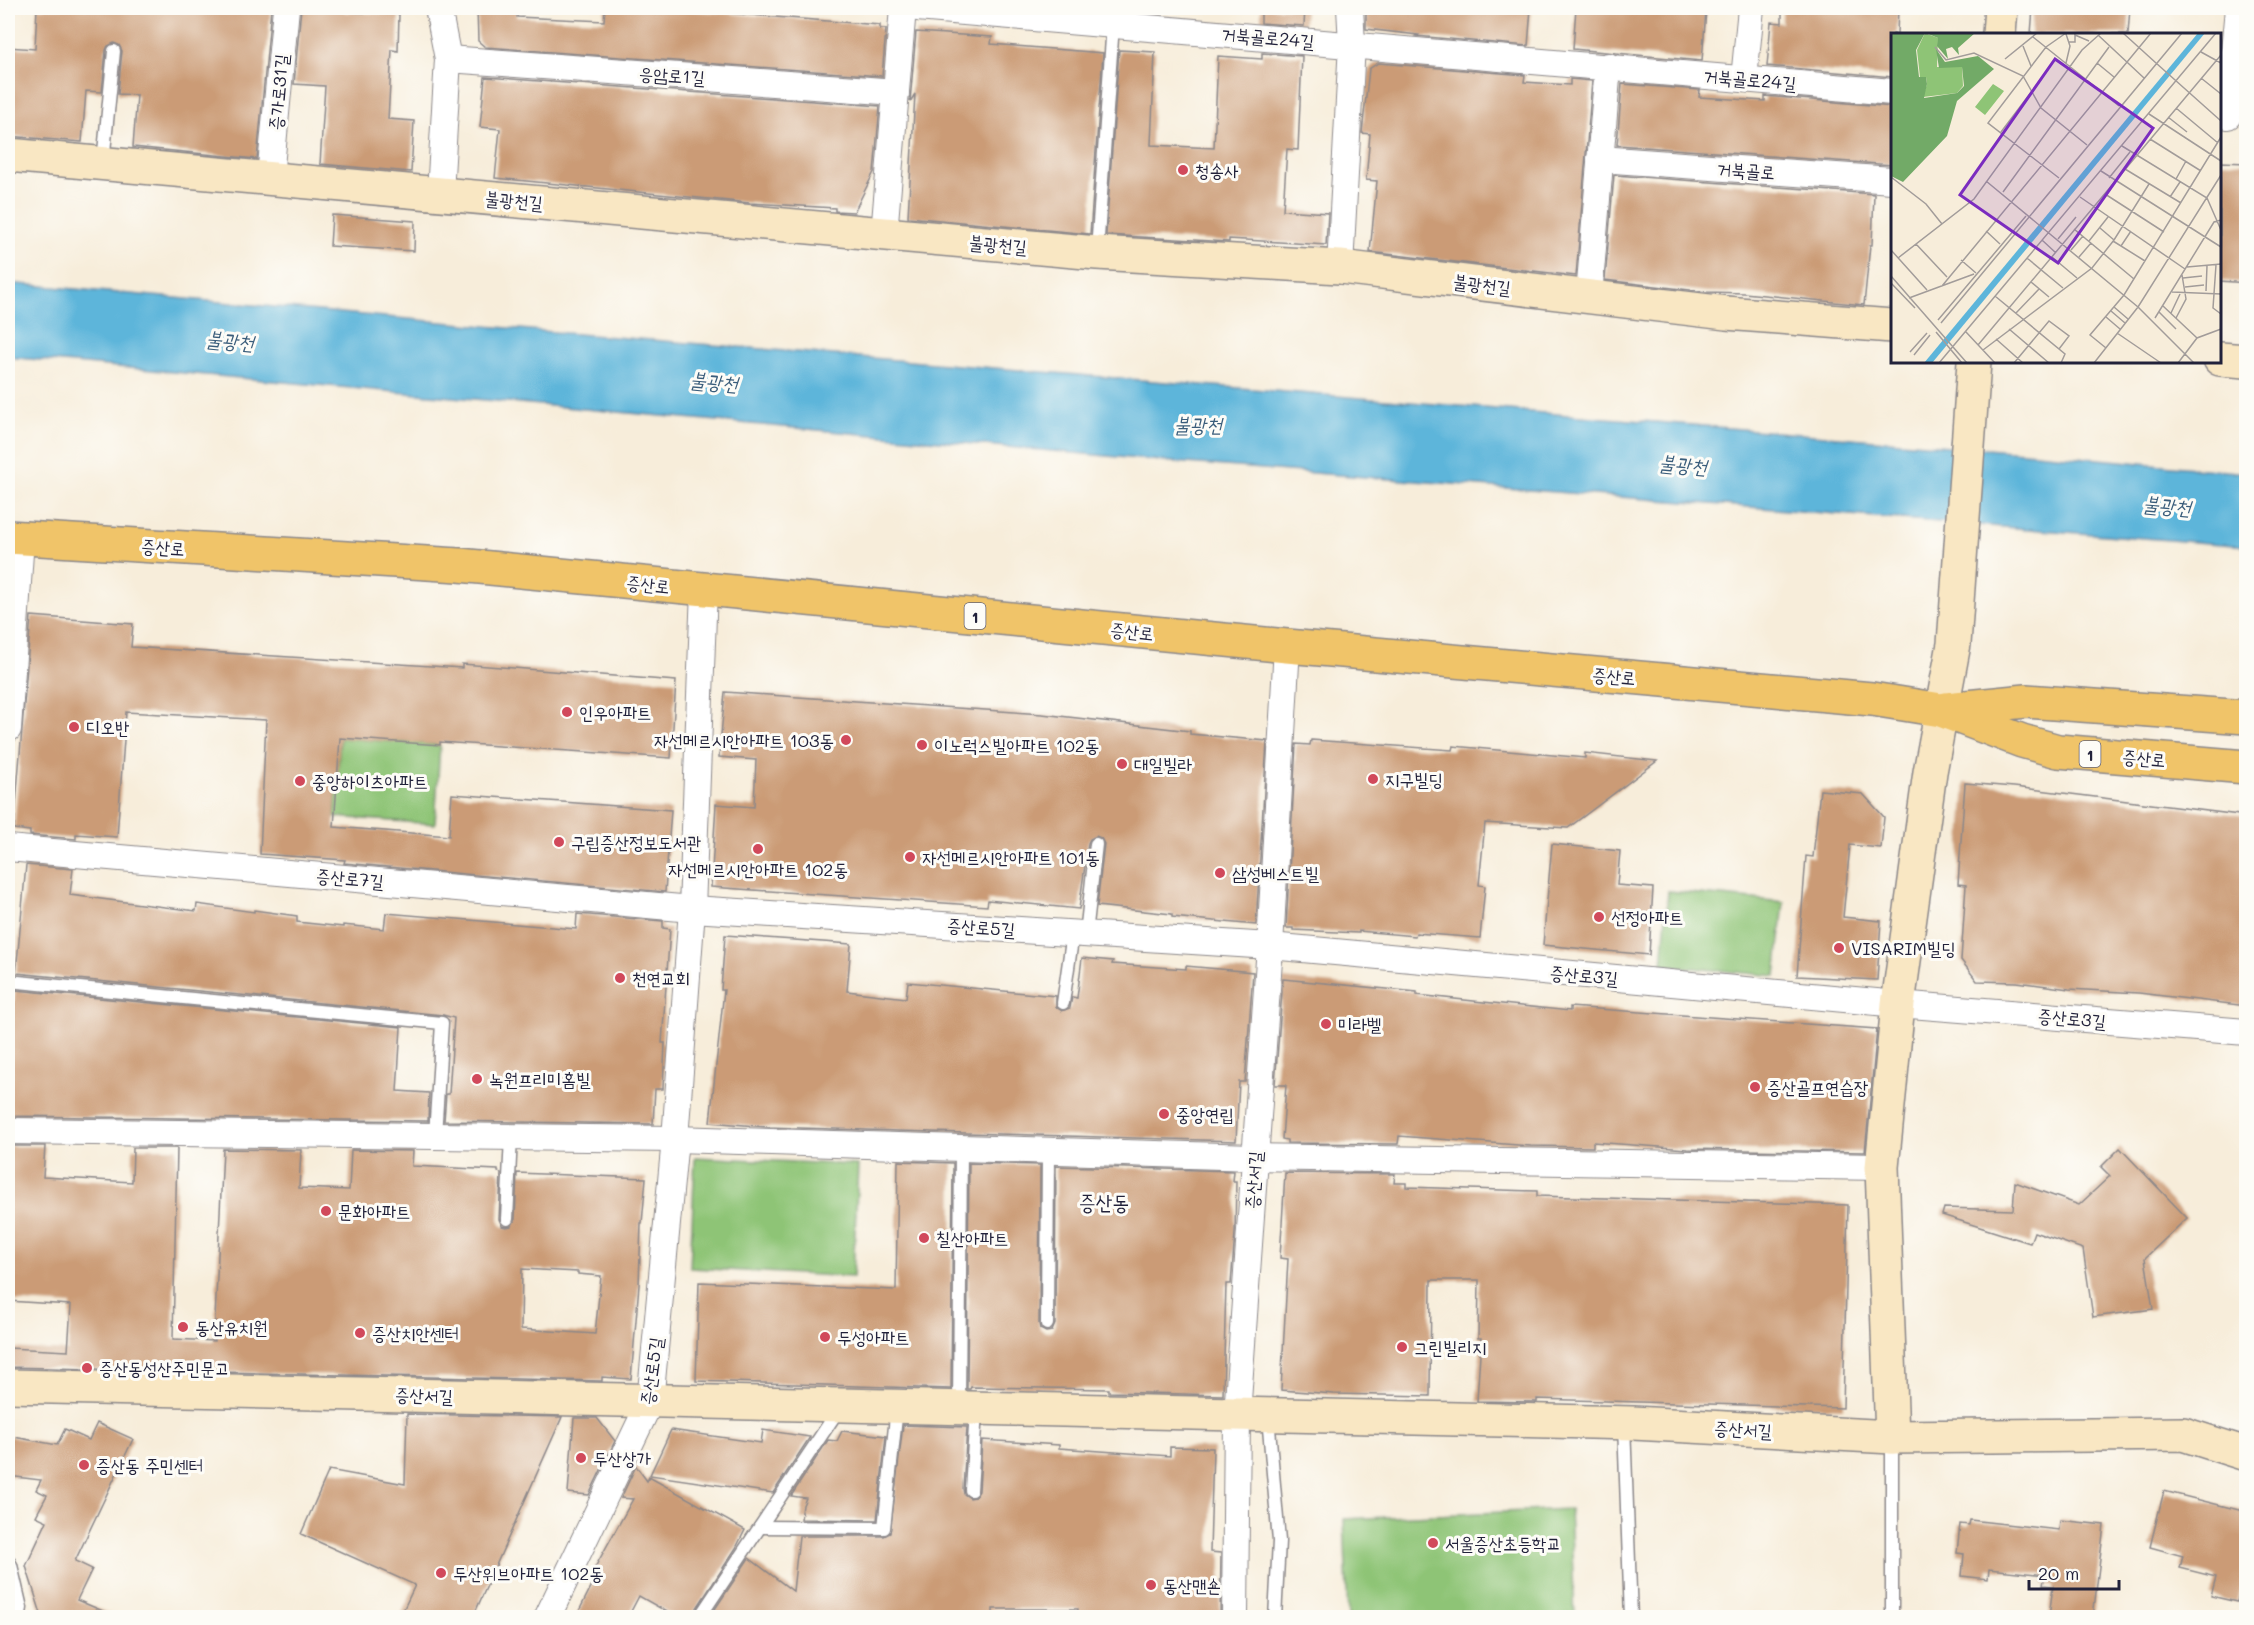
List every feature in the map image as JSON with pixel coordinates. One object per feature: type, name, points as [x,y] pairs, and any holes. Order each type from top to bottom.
[{"type":"main road","name":"증산로","points":[[14,538],[459,565],[1287,646],[1872,699],[1941,710],[2022,741],[2058,751],[2247,767]]},
{"type":"main road","name":"증산로","points":[[1941,710],[2026,701],[2247,717]]},
{"type":"street","name":"증가로31길","points":[[270,177],[286,8]]},
{"type":"street","points":[[438,8],[448,59],[440,193]]},
{"type":"street","points":[[884,234],[903,8]]},
{"type":"street","name":"거북골로24길","points":[[917,8],[1116,16],[1352,44],[1891,92]]},
{"type":"street","points":[[1340,267],[1352,44],[1350,8]]},
{"type":"street","points":[[1744,78],[1751,8]]},
{"type":"street","points":[[1999,33],[2001,8]]},
{"type":"street","points":[[2231,116],[2238,8]]},
{"type":"street","name":"응암로1길","points":[[448,59],[896,92]]},
{"type":"street","points":[[1589,296],[1608,66]]},
{"type":"street","name":"불광천길","points":[[8,155],[1097,252],[1340,267],[1726,313],[1891,326]]},
{"type":"street","name":"거북골로","points":[[1600,159],[1891,180]]},
{"type":"street","points":[[2221,359],[2247,361]]},
{"type":"street","points":[[1892,1437],[1882,1167],[1898,1004],[1941,710],[1954,644],[1974,369]]},
{"type":"street","points":[[8,729],[14,538]]},
{"type":"street","name":"증산로5길","points":[[547,1617],[650,1402],[675,1139],[692,909],[704,589]]},
{"type":"street","points":[[1270,946],[1287,646]]},
{"type":"street","name":"증산로7길","points":[[8,848],[692,909]]},
{"type":"street","name":"증산로5길","points":[[692,909],[1270,946]]},
{"type":"street","name":"증산로3길","points":[[1270,946],[1898,1004],[2247,1032]]},
{"type":"street","name":"증산서길","points":[[1235,1617],[1252,1416],[1254,1157],[1270,946]]},
{"type":"street","points":[[8,1131],[675,1139],[1254,1157],[1882,1167]]},
{"type":"street","name":"증산서길","points":[[8,1386],[1624,1424],[1892,1437],[2183,1434],[2247,1454]]},
{"type":"lane","points":[[1097,252],[1116,16]]},
{"type":"lane","points":[[103,163],[114,51]]},
{"type":"lane","points":[[1063,1004],[1096,844]]},
{"type":"lane","points":[[8,981],[442,1023],[435,1136]]},
{"type":"lane","points":[[507,1218],[511,1137]]},
{"type":"lane","points":[[961,1148],[967,1409],[972,1490]]},
{"type":"lane","points":[[1047,1324],[1048,1150]]},
{"type":"lane","points":[[699,1617],[841,1406]]},
{"type":"lane","points":[[760,1527],[884,1528],[897,1407]]},
{"type":"lane","points":[[1252,1416],[1279,1541],[1275,1617]]},
{"type":"lane","points":[[1624,1424],[1631,1617]]},
{"type":"lane","points":[[1892,1437],[1892,1617]]},
{"type":"lane","points":[[8,1560],[11,1564],[21,1608],[19,1617]]},
{"type":"green space","points":[[340,738],[440,745],[435,824],[335,817]]},
{"type":"green space","points":[[1668,891],[1784,902],[1776,976],[1662,965]]},
{"type":"green space","points":[[695,1157],[858,1165],[853,1277],[690,1268]]},
{"type":"green space","points":[[1570,1509],[1575,1617],[1348,1617],[1344,1519]]},
{"type":"water","name":"불광천","points":[[8,283],[553,332],[2035,453],[2246,473],[2246,546],[1173,462],[8,357]]},
{"type":"building","points":[[37,8],[271,8],[257,159],[133,147],[137,95],[118,94],[122,51],[119,45],[114,43],[106,50],[102,92],[86,91],[82,142],[8,136],[8,47],[35,49]]},
{"type":"building","points":[[301,8],[345,8],[344,12],[399,14],[398,51],[392,50],[388,119],[414,121],[411,172],[320,164],[325,86],[294,84]]},
{"type":"building","points":[[477,8],[518,8],[517,17],[604,21],[605,8],[659,8],[880,25],[880,29],[886,29],[882,76],[485,47],[478,41]]},
{"type":"building","points":[[1261,8],[1305,8],[1304,26],[1261,23]]},
{"type":"building","points":[[1366,8],[1531,8],[1528,46],[1366,29]]},
{"type":"building","points":[[1576,8],[1706,10],[1702,61],[1573,49]]},
{"type":"building","points":[[1782,8],[1898,8],[1897,33],[1891,33],[1891,77],[1767,66],[1771,22],[1782,23]]},
{"type":"building","points":[[2033,8],[2130,8],[2128,33],[2031,33]]},
{"type":"building","points":[[916,32],[992,37],[991,44],[1103,53],[1090,234],[908,217],[915,94],[910,102]]},
{"type":"building","points":[[1119,50],[1155,52],[1151,145],[1214,148],[1218,56],[1262,59],[1262,53],[1302,56],[1298,150],[1287,149],[1283,210],[1328,213],[1326,245],[1106,235]]},
{"type":"building","points":[[1378,63],[1525,75],[1524,82],[1570,85],[1570,79],[1592,81],[1576,276],[1370,252],[1377,181],[1366,180],[1370,134],[1362,133],[1369,69]]},
{"type":"building","points":[[485,77],[880,106],[874,172],[854,212],[835,211],[835,208],[750,203],[495,178],[500,129],[480,127]]},
{"type":"building","points":[[1622,84],[1700,90],[1699,97],[1765,101],[1765,96],[1891,107],[1891,165],[1617,145]]},
{"type":"building","points":[[2221,162],[2247,163],[2247,283],[2221,281]]},
{"type":"building","points":[[1614,175],[1874,194],[1872,245],[1870,245],[1864,305],[1744,293],[1707,292],[1605,280]]},
{"type":"building","points":[[332,215],[415,221],[414,251],[330,246]]},
{"type":"building","points":[[31,616],[133,624],[131,647],[462,668],[462,664],[676,681],[671,758],[440,742],[440,745],[340,738],[334,827],[449,836],[452,794],[671,810],[665,892],[344,863],[345,860],[260,854],[266,720],[126,712],[117,837],[76,834],[76,839],[30,835],[30,831],[14,829]]},
{"type":"building","points":[[725,692],[1042,714],[1190,731],[1190,734],[1267,741],[1256,925],[1172,917],[1172,914],[1097,906],[1104,844],[1101,838],[1096,836],[1088,843],[1079,909],[988,900],[987,906],[711,887],[716,804],[754,807],[756,760],[719,757]]},
{"type":"building","points":[[1311,740],[1452,750],[1453,746],[1585,758],[1585,753],[1657,761],[1568,828],[1485,823],[1479,885],[1485,886],[1480,938],[1416,933],[1415,936],[1359,931],[1359,933],[1293,930],[1293,928],[1286,928],[1296,744],[1310,745]]},
{"type":"building","points":[[1965,783],[2247,816],[2247,1006],[2139,993],[2069,989],[2017,982],[1977,981],[1961,960],[1966,885],[1958,884]]},
{"type":"building","points":[[1820,790],[1863,794],[1884,817],[1881,848],[1850,845],[1843,917],[1881,921],[1877,980],[1797,976],[1806,856],[1813,857]]},
{"type":"building","name":"선정아파트","points":[[1552,844],[1620,851],[1617,885],[1653,888],[1649,955],[1543,945]]},
{"type":"building","points":[[26,865],[73,869],[70,895],[196,911],[197,904],[254,912],[254,910],[297,916],[297,922],[343,927],[343,925],[384,929],[386,913],[576,929],[577,914],[663,921],[663,928],[670,929],[662,1043],[665,1043],[663,1089],[655,1089],[653,1124],[444,1121],[446,1094],[449,1094],[454,1018],[443,1015],[16,973]]},
{"type":"building","points":[[725,935],[851,944],[847,991],[906,998],[908,982],[1056,996],[1056,1007],[1062,1011],[1070,1008],[1072,997],[1077,998],[1082,958],[1113,961],[1112,964],[1186,969],[1186,966],[1253,972],[1245,1082],[1239,1082],[1236,1141],[767,1127],[710,1122],[724,990],[721,990]]},
{"type":"building","points":[[1283,979],[1417,992],[1417,995],[1570,1011],[1570,1007],[1877,1029],[1865,1152],[1687,1149],[1593,1142],[1593,1147],[1531,1146],[1399,1136],[1398,1144],[1287,1143],[1287,1140],[1282,1139],[1286,1085],[1275,1085]]},
{"type":"building","points":[[15,990],[401,1027],[397,1091],[429,1093],[428,1121],[8,1116],[8,1029],[10,1000],[14,1001]]},
{"type":"building","points":[[8,1146],[45,1146],[43,1177],[132,1182],[133,1148],[177,1148],[173,1339],[214,1341],[223,1149],[301,1150],[299,1188],[349,1190],[351,1150],[413,1151],[412,1166],[498,1170],[501,1173],[499,1219],[502,1226],[506,1227],[511,1226],[515,1220],[517,1173],[646,1178],[631,1379],[602,1377],[602,1381],[8,1367],[8,1348],[68,1351],[71,1305],[8,1301]],"holes":[[[522,1269],[578,1272],[578,1274],[601,1276],[595,1334],[521,1329]]]},
{"type":"building","points":[[2120,1148],[2187,1218],[2145,1258],[2153,1309],[2093,1317],[2083,1249],[2034,1232],[2030,1243],[1942,1215],[1944,1208],[2013,1210],[2015,1182],[2079,1205],[2110,1176],[2101,1167]]},
{"type":"building","points":[[898,1161],[953,1163],[951,1389],[696,1381],[699,1282],[896,1290]]},
{"type":"building","points":[[969,1163],[1040,1165],[1039,1324],[1040,1329],[1046,1332],[1052,1331],[1055,1324],[1056,1166],[1234,1171],[1233,1181],[1236,1181],[1235,1233],[1231,1284],[1226,1284],[1223,1395],[1109,1392],[1109,1389],[971,1387],[967,1389]]},
{"type":"building","points":[[1285,1173],[1395,1174],[1394,1183],[1406,1183],[1406,1187],[1537,1191],[1537,1196],[1848,1205],[1843,1408],[1537,1399],[1537,1402],[1477,1401],[1481,1338],[1478,1338],[1479,1280],[1431,1280],[1430,1396],[1334,1394],[1281,1390],[1288,1259],[1280,1258]]},
{"type":"building","name":"두산위브아파트 102동","points":[[407,1414],[562,1417],[473,1617],[400,1617],[415,1585],[301,1534],[329,1470],[405,1484]]},
{"type":"building","points":[[574,1418],[597,1418],[615,1441],[589,1495],[568,1493]]},
{"type":"building","points":[[97,1423],[133,1439],[75,1561],[92,1569],[77,1600],[117,1617],[42,1617],[26,1566],[47,1521],[36,1516],[47,1495],[36,1490],[41,1480],[8,1476],[8,1436],[57,1445],[65,1429],[89,1440]]},
{"type":"building","points":[[903,1425],[967,1427],[963,1489],[964,1494],[970,1498],[975,1497],[979,1491],[982,1440],[1170,1456],[1170,1447],[1213,1448],[1210,1552],[1221,1553],[1220,1617],[1078,1617],[1078,1609],[993,1609],[993,1617],[743,1617],[713,1612],[749,1558],[793,1591],[799,1536],[884,1536],[890,1533]]},
{"type":"building","points":[[671,1430],[761,1443],[763,1430],[810,1437],[773,1493],[650,1475]]},
{"type":"building","points":[[842,1431],[886,1436],[877,1520],[801,1519],[806,1498],[791,1496],[828,1440],[837,1441]]},
{"type":"building","points":[[636,1466],[647,1481],[649,1477],[745,1530],[736,1548],[691,1617],[676,1617],[639,1596],[628,1617],[576,1617],[598,1573],[593,1571],[633,1499],[621,1498]]},
{"type":"building","points":[[2164,1491],[2247,1512],[2247,1591],[2240,1590],[2237,1602],[2211,1596],[2216,1577],[2180,1568],[2183,1556],[2150,1547]]},
{"type":"building","points":[[1970,1520],[2059,1530],[2060,1520],[2104,1525],[2093,1617],[2049,1617],[2053,1586],[2043,1585],[2045,1575],[1989,1569],[1988,1579],[1962,1576],[1964,1554],[1957,1553],[1960,1524],[1969,1525]]},
{"type":"place","name":"청송사","points":[[1183,170]]},
{"type":"place","name":"인우아파트","points":[[567,712]]},
{"type":"place","name":"디오반","points":[[74,727]]},
{"type":"place","name":"자선메르시안아파트 103동","points":[[846,740]]},
{"type":"place","name":"이노럭스빌아파트 102동","points":[[922,745]]},
{"type":"place","name":"대일빌라","points":[[1122,764]]},
{"type":"place","name":"지구빌딩","points":[[1373,779]]},
{"type":"place","name":"중앙하이츠아파트","points":[[300,781]]},
{"type":"place","name":"구립증산정보도서관","points":[[559,842]]},
{"type":"place","name":"자선메르시안아파트 102동","points":[[758,849]]},
{"type":"place","name":"자선메르시안아파트 101동","points":[[910,857]]},
{"type":"place","name":"삼성베스트빌","points":[[1220,873]]},
{"type":"place","name":"선정아파트","points":[[1599,917]]},
{"type":"place","name":"VISARIM빌딩","points":[[1839,948]]},
{"type":"place","name":"천연교회","points":[[620,978]]},
{"type":"place","name":"미라벨","points":[[1326,1024]]},
{"type":"place","name":"녹원프리미홈빌","points":[[477,1079]]},
{"type":"place","name":"증산골프연습장","points":[[1755,1087]]},
{"type":"place","name":"중앙연립","points":[[1164,1114]]},
{"type":"place","name":"문화아파트","points":[[326,1211]]},
{"type":"place","name":"칠산아파트","points":[[924,1238]]},
{"type":"place","name":"동산유치원","points":[[183,1327]]},
{"type":"place","name":"증산치안센터","points":[[360,1333]]},
{"type":"place","name":"두성아파트","points":[[825,1337]]},
{"type":"place","name":"그린빌리지","points":[[1402,1347]]},
{"type":"place","name":"증산동성산주민문고","points":[[87,1368]]},
{"type":"place","name":"두산상가","points":[[581,1458]]},
{"type":"place","name":"증산동 주민센터","points":[[84,1465]]},
{"type":"place","name":"서울증산초등학교","points":[[1433,1543]]},
{"type":"place","name":"두산위브아파트 102동","points":[[441,1573]]},
{"type":"place","name":"동산맨숀","points":[[1151,1585]]},
{"type":"district","name":"증산동","points":[[1104,1201]]}]
